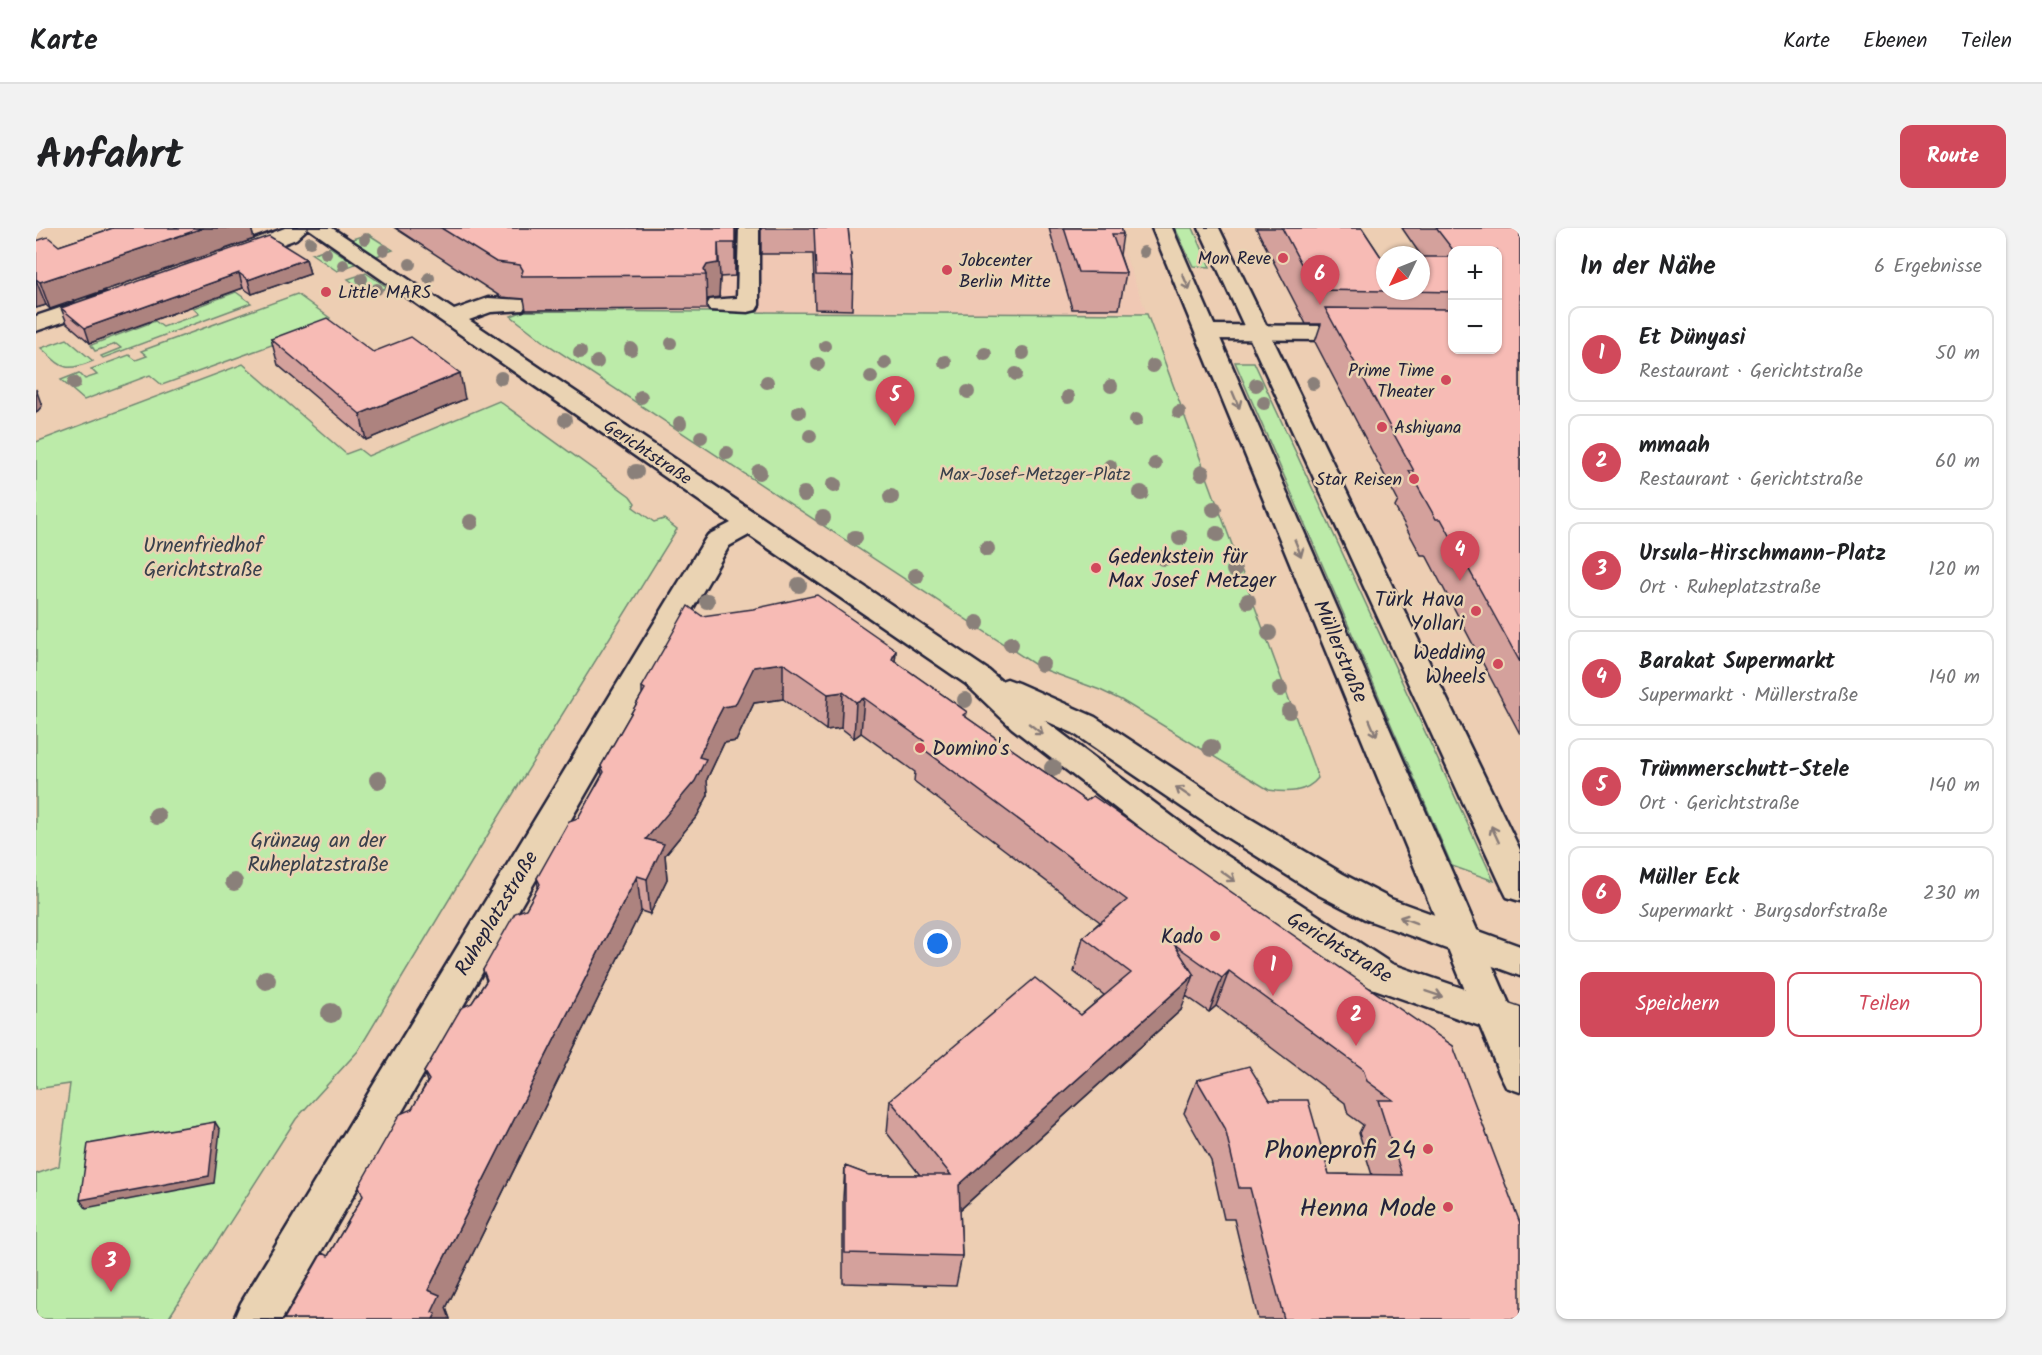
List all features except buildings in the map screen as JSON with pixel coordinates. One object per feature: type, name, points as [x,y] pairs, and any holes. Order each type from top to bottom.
[{"type":"street","points":[[211,263],[278,240],[298,228]]},
{"type":"street","name":"Gerichtstraße","points":[[318,228],[977,677],[1023,720],[1245,888],[1379,975],[1507,1019]]},
{"type":"street","points":[[718,305],[748,305],[749,228]]},
{"type":"street","name":"Müllerstraße","points":[[1162,228],[1463,940],[1507,1019],[1520,1075]]},
{"type":"street","points":[[1209,228],[1520,887]]},
{"type":"street","points":[[36,324],[124,294]]},
{"type":"street","points":[[444,313],[512,303]]},
{"type":"street","points":[[1207,332],[1448,334]]},
{"type":"street","name":"Ruheplatzstraße","points":[[256,1319],[718,541],[752,523]]},
{"type":"street","name":"Gerichtstraße","points":[[977,677],[1084,725],[1232,824],[1330,884],[1378,909],[1520,961]]},
{"type":"street","points":[[1197,853],[1232,824]]},
{"type":"shaded area","points":[[395,228],[1115,228],[1147,314],[524,311]]},
{"type":"green space","points":[[1175,228],[1193,228],[1210,267],[1193,266]]},
{"type":"green space","points":[[368,234],[393,250],[374,257],[349,240]]},
{"type":"green space","points":[[330,247],[355,264],[337,271],[312,254]]},
{"type":"green space","points":[[366,273],[387,287],[371,296],[348,279]]},
{"type":"green space","points":[[236,292],[251,303],[103,358],[101,356],[121,348],[116,344],[95,351],[91,345],[155,321],[163,327],[199,314],[193,308]]},
{"type":"green space","points":[[297,294],[330,318],[318,328],[162,385],[150,375],[84,400],[61,380],[79,373],[85,379],[97,375],[91,369],[129,355],[136,360],[147,356],[141,351]]},
{"type":"green space","name":"Max-Josef-Metzger-Platz","points":[[524,311],[1147,314],[1318,778],[1308,787],[1296,791],[1269,790],[1121,700],[1040,668],[547,344],[511,316]]},
{"type":"green space","points":[[67,339],[93,361],[76,367],[64,366],[41,348]]},
{"type":"green space","points":[[1235,362],[1254,362],[1494,881],[1452,866]]},
{"type":"green space","points":[[243,364],[346,454],[359,449],[368,456],[499,401],[630,496],[635,503],[633,507],[654,522],[664,519],[677,529],[492,828],[358,1051],[296,1119],[168,1319],[36,1319],[36,1174],[59,1166],[70,1084],[36,1089],[36,442]]},
{"type":"place","name":"Mon Reve","points":[[1283,258]]},
{"type":"place","name":"Jobcenter Berlin Mitte","points":[[947,270]]},
{"type":"place","name":"Little MARS","points":[[326,292]]},
{"type":"place","name":"Müller Eck","points":[[1320,305]]},
{"type":"place","name":"Prime Time Theater","points":[[1446,380]]},
{"type":"place","name":"Trümmerschutt-Stele","points":[[895,426]]},
{"type":"place","name":"Ashiyana","points":[[1382,427]]},
{"type":"place","name":"Star Reisen","points":[[1414,479]]},
{"type":"place","name":"Gedenkstein für Max Josef Metzger","points":[[1096,568]]},
{"type":"place","name":"Barakat Supermarkt","points":[[1460,581]]},
{"type":"place","name":"Türk Hava Yollari","points":[[1476,611]]},
{"type":"place","name":"Wedding Wheels","points":[[1498,664]]},
{"type":"place","name":"Domino's","points":[[920,748]]},
{"type":"place","name":"Kado","points":[[1215,936]]},
{"type":"place","name":"Et Dünyasi","points":[[1273,996]]},
{"type":"place","name":"mmaah","points":[[1356,1046]]},
{"type":"place","name":"Phoneprofi 24","points":[[1428,1149]]},
{"type":"place","name":"Henna Mode","points":[[1448,1207]]},
{"type":"place","name":"Ursula-Hirschmann-Platz","points":[[111,1292]]},
{"type":"park label","name":"Urnenfriedhof Gerichtstraße","points":[[203,557]]},
{"type":"park label","name":"Grünzug an der Ruheplatzstraße","points":[[318,852]]}]
